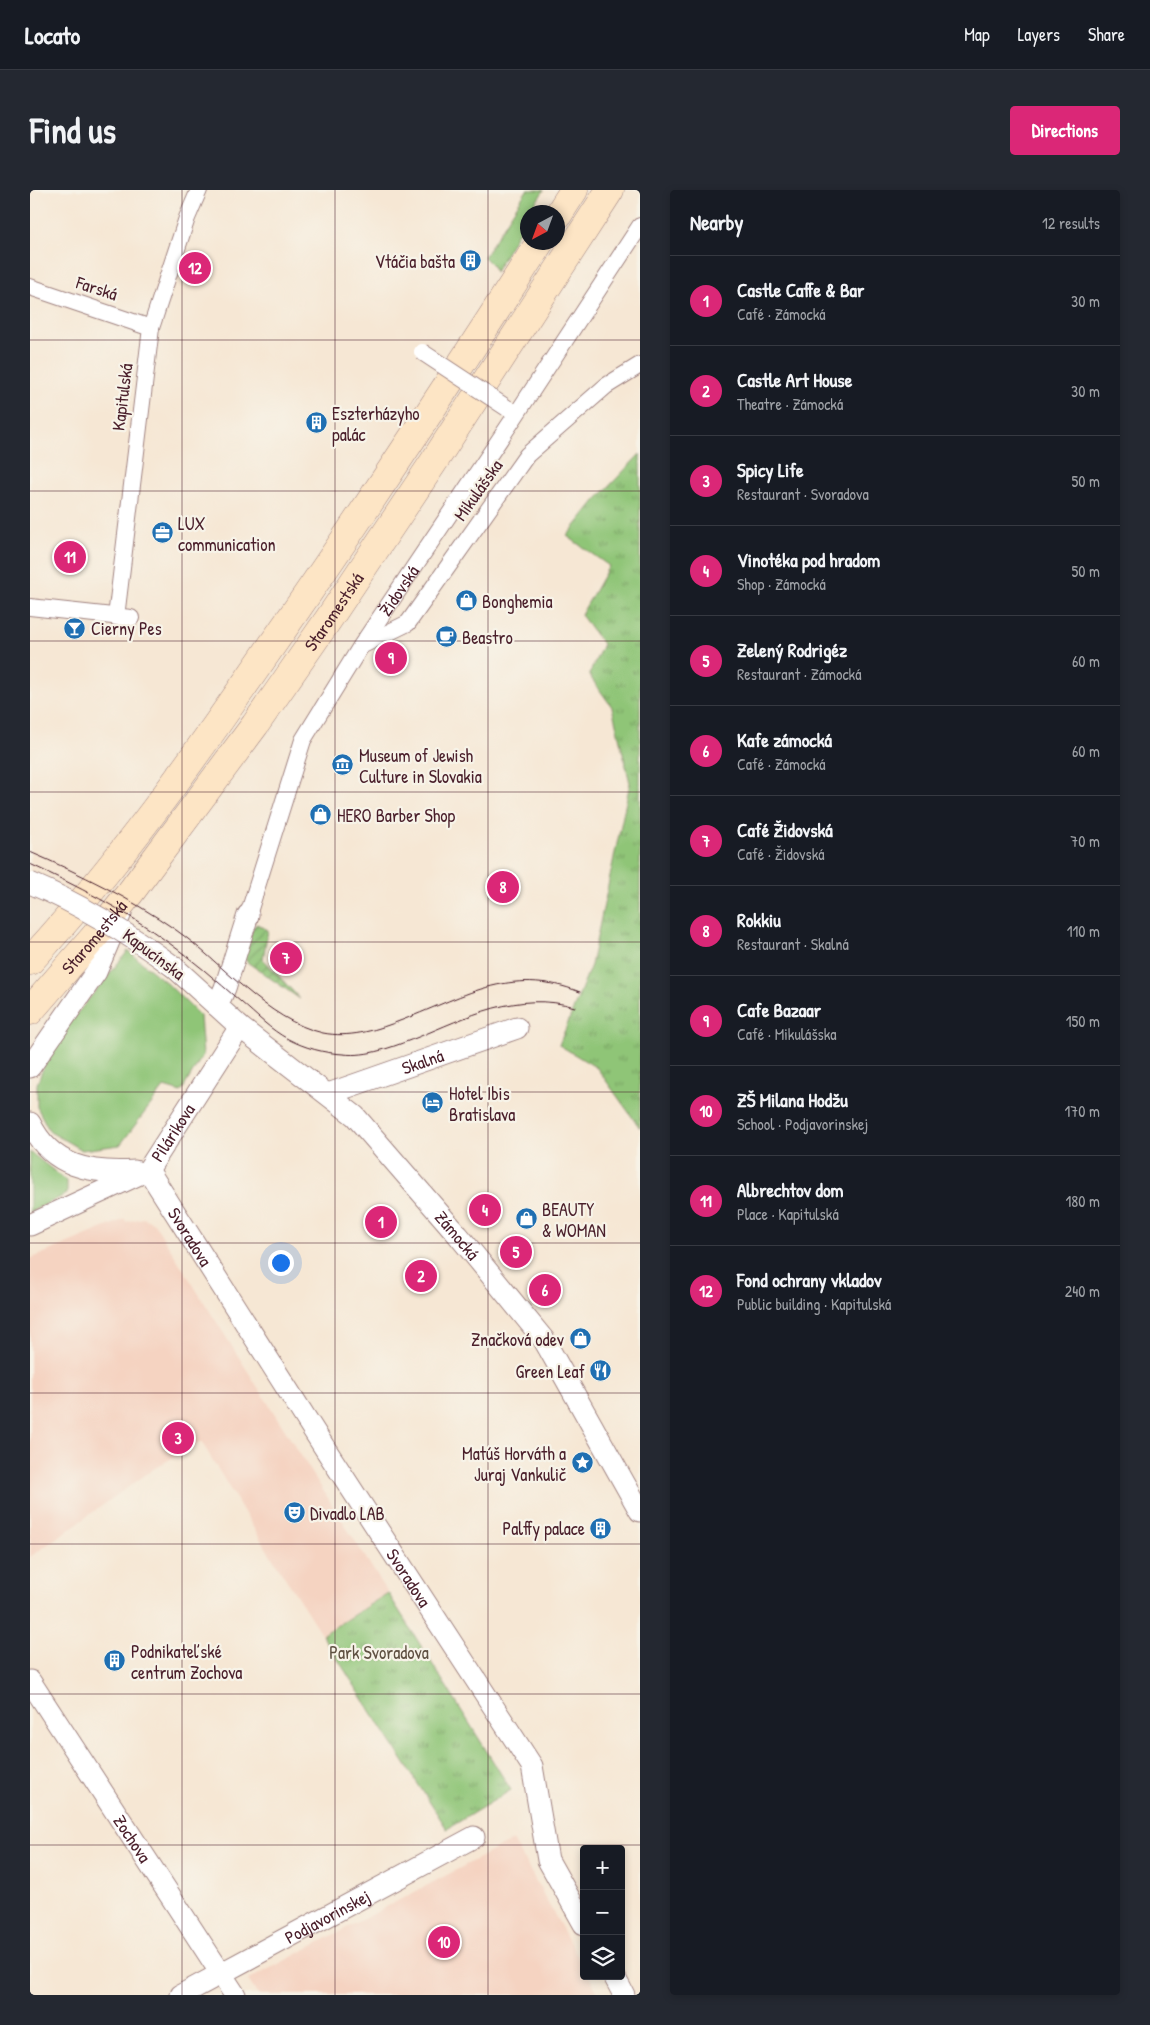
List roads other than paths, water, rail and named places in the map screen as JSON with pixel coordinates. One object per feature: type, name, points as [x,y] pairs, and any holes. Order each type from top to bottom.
[{"type":"main road","points":[[564,205],[574,190]]},
{"type":"main road","name":"Staromestská","points":[[30,1011],[130,893],[255,726],[501,360],[610,190]]},
{"type":"main road","name":"Staromestská","points":[[30,961],[69,918],[122,854],[223,717],[401,456],[535,250]]},
{"type":"street","name":"Kapitulská","points":[[30,608],[124,617],[151,328],[187,218],[199,190]]},
{"type":"street","name":"Židovská","points":[[221,997],[303,740],[361,646],[512,412],[640,226]]},
{"type":"street","name":"Farská","points":[[30,287],[151,328]]},
{"type":"street","points":[[422,352],[512,412]]},
{"type":"street","name":"Mikulášska","points":[[361,646],[408,623],[527,455],[606,386],[640,365]]},
{"type":"street","name":"Kapucínska","points":[[30,883],[118,927],[174,967],[221,997]]},
{"type":"street","points":[[30,1067],[96,972],[130,893]]},
{"type":"street","points":[[221,997],[240,1026]]},
{"type":"street","name":"Zámocká","points":[[240,1026],[355,1116],[458,1234],[544,1340],[640,1511]]},
{"type":"street","name":"Pilárikova","points":[[30,1225],[148,1170],[240,1026]]},
{"type":"street","name":"Skalná","points":[[328,1094],[517,1028]]},
{"type":"street","points":[[30,1123],[39,1139],[46,1146],[61,1159],[76,1166],[105,1173],[148,1170]]},
{"type":"street","name":"Svoradova","points":[[148,1170],[320,1441],[532,1766],[548,1860],[580,1917]]},
{"type":"street","name":"Zochova","points":[[30,1681],[235,1995]]},
{"type":"street","name":"Podjavorinskej","points":[[180,1995],[474,1837]]},
{"type":"street","points":[[616,1980],[624,1995]]},
{"type":"tram line","points":[[30,852],[86,878],[141,907],[193,943],[264,1003],[302,1026],[323,1033],[342,1035],[370,1031],[465,995],[508,983],[554,984],[580,992]]},
{"type":"tram line","points":[[30,864],[133,918],[194,962],[276,1031],[294,1042],[315,1049],[352,1055],[371,1053],[389,1048],[493,1008],[533,1002],[575,1007]]},
{"type":"place","name":"Vtáčia bašta","points":[[471,261]]},
{"type":"place","name":"Fond ochrany vkladov","points":[[195,268]]},
{"type":"place","name":"Eszterházyho palác","points":[[316,423]]},
{"type":"place","name":"LUX communication","points":[[162,533]]},
{"type":"place","name":"Albrechtov dom","points":[[70,557]]},
{"type":"place","name":"Bonghemia","points":[[466,601]]},
{"type":"place","name":"Cierny Pes","points":[[75,628]]},
{"type":"place","name":"Beastro","points":[[446,637]]},
{"type":"place","name":"Cafe Bazaar","points":[[391,658]]},
{"type":"place","name":"Museum of Jewish Culture in Slovakia","points":[[343,765]]},
{"type":"place","name":"HERO Barber Shop","points":[[321,815]]},
{"type":"place","name":"Rokkiu","points":[[503,887]]},
{"type":"place","name":"Café Židovská","points":[[286,958]]},
{"type":"place","name":"Hotel Ibis Bratislava","points":[[433,1103]]},
{"type":"place","name":"Vinotéka pod hradom","points":[[485,1210]]},
{"type":"place","name":"BEAUTY & WOMAN","points":[[526,1219]]},
{"type":"place","name":"Castle Caffe & Bar","points":[[381,1222]]},
{"type":"place","name":"Zelený Rodrigéz","points":[[516,1252]]},
{"type":"place","name":"Castle Art House","points":[[421,1276]]},
{"type":"place","name":"Kafe zámocká","points":[[545,1290]]},
{"type":"place","name":"Značková odev","points":[[580,1339]]},
{"type":"place","name":"Green Leaf","points":[[601,1371]]},
{"type":"place","name":"Spicy Life","points":[[178,1438]]},
{"type":"place","name":"Matúš Horváth a Juraj Vankulič","points":[[582,1463]]},
{"type":"place","name":"Divadlo LAB","points":[[294,1513]]},
{"type":"place","name":"Palffy palace","points":[[601,1528]]},
{"type":"place","name":"Podnikateľské centrum Zochova","points":[[115,1661]]},
{"type":"place","name":"ZŠ Milana Hodžu","points":[[444,1942]]},
{"type":"park label","name":"Park Svoradova","points":[[379,1652]]}]
